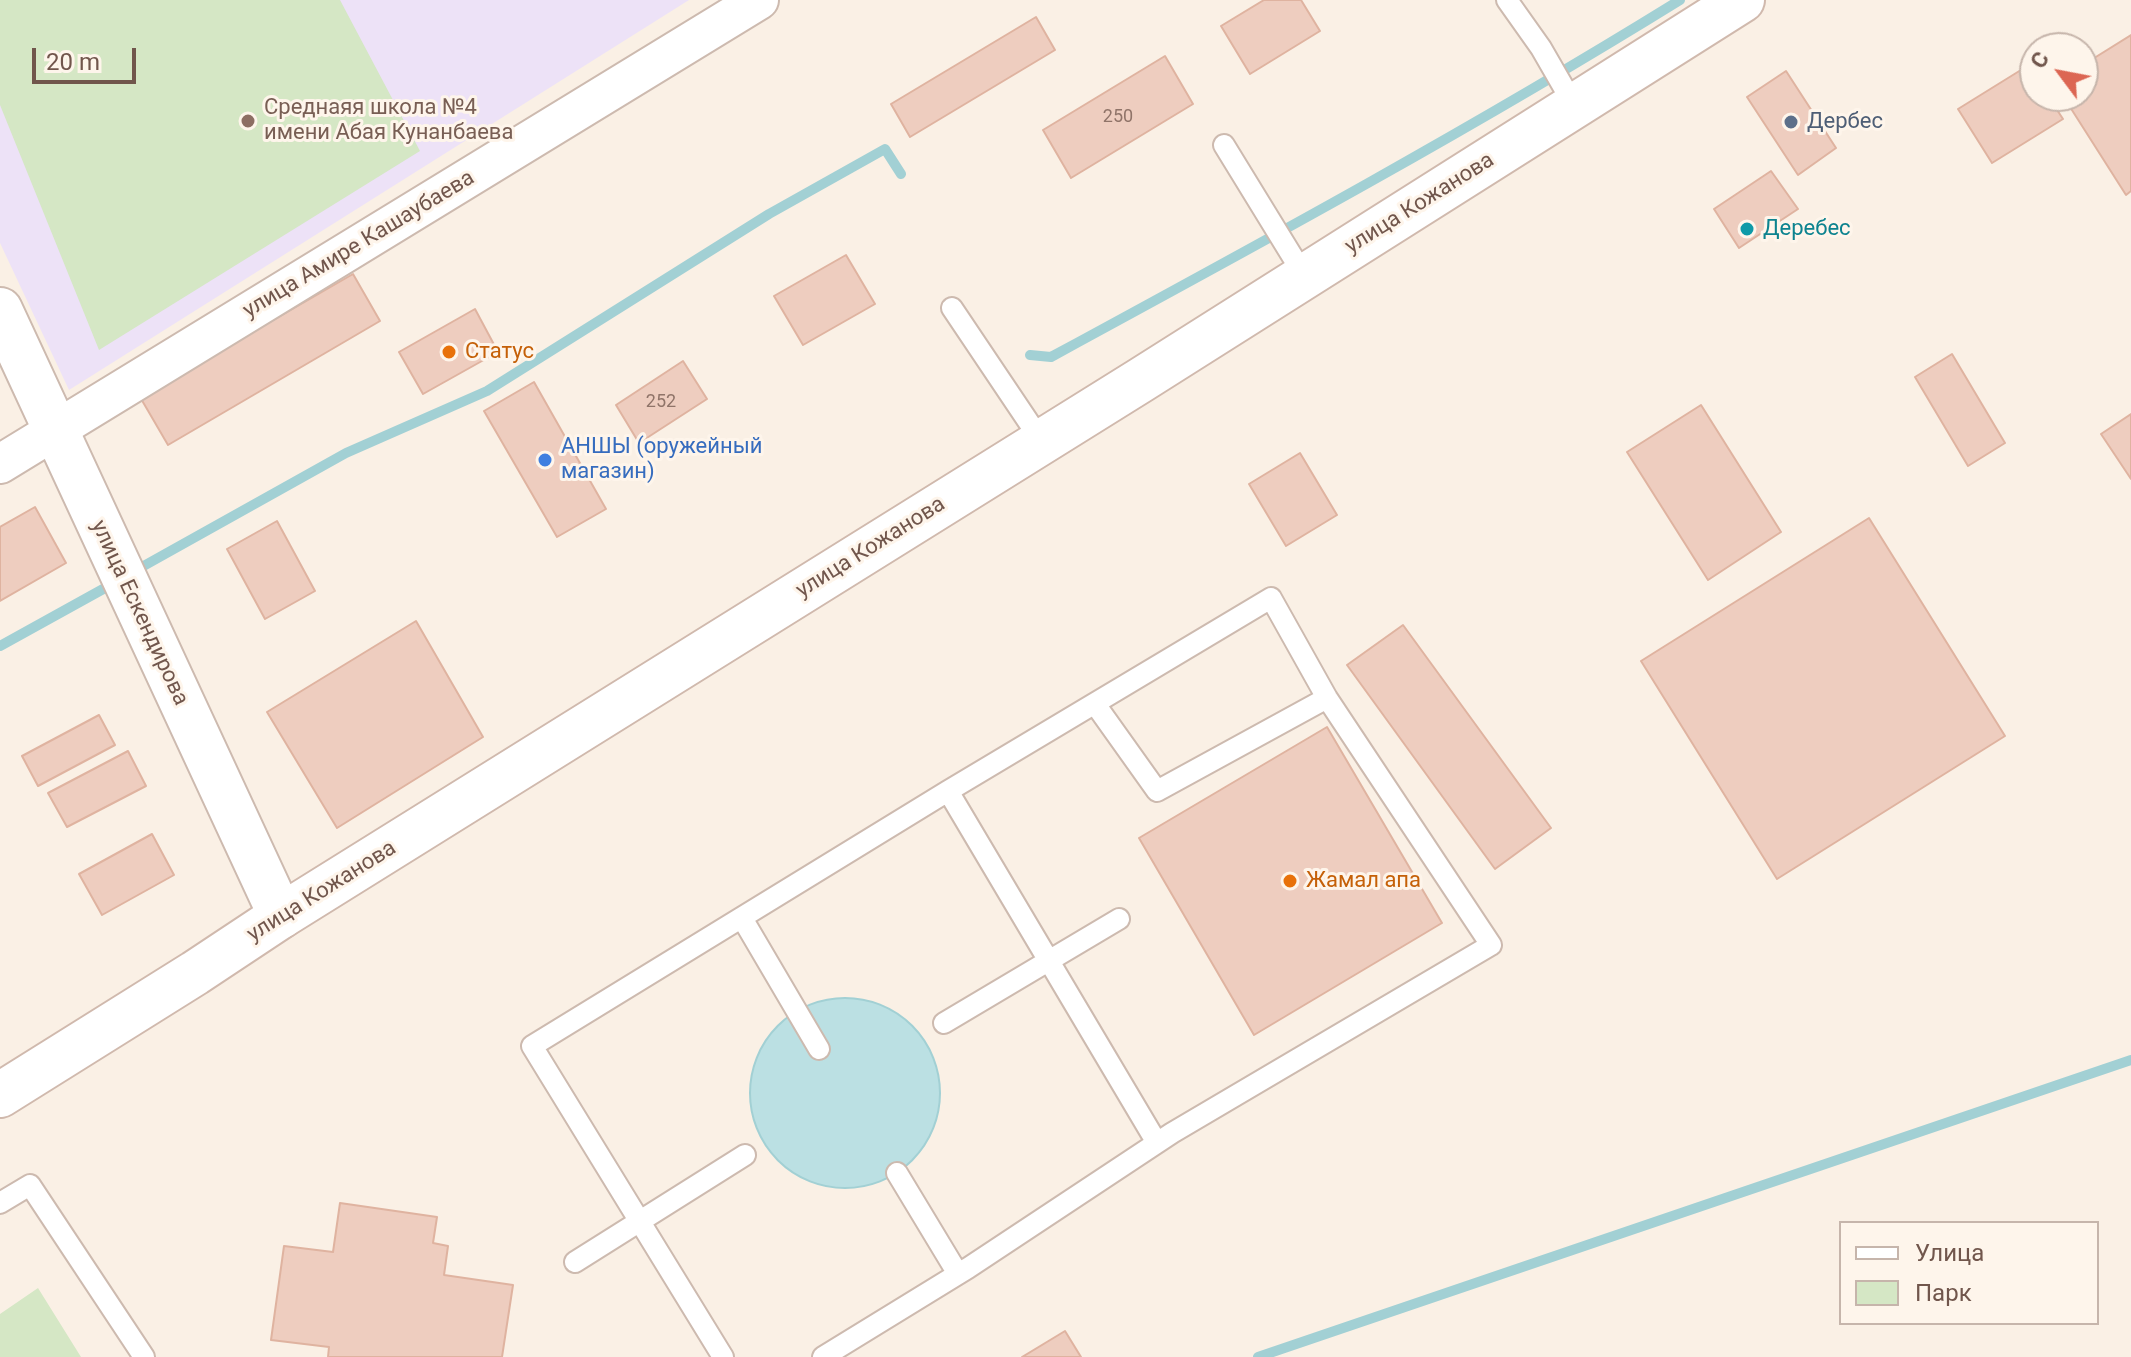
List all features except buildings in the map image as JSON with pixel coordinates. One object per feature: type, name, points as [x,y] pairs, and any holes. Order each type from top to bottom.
[{"type":"main road","name":"улица Кожанова","points":[[0,1095],[1742,0]]},
{"type":"main road","name":"улица Ескендирова","points":[[0,310],[281,916]]},
{"type":"street","name":"улица Амире Кашаубаева","points":[[0,464],[759,0]]},
{"type":"lane","points":[[1507,0],[1541,48],[1575,107]]},
{"type":"lane","points":[[1224,145],[1305,277]]},
{"type":"lane","points":[[952,308],[1042,442]]},
{"type":"lane","points":[[723,1357],[532,1046],[948,791],[1271,598],[1327,698],[1491,945],[1157,1143],[958,1274],[823,1357]]},
{"type":"lane","points":[[1095,704],[1157,791],[1327,698]]},
{"type":"lane","points":[[948,791],[1157,1143]]},
{"type":"lane","points":[[742,918],[819,1049]]},
{"type":"lane","points":[[944,1023],[1119,919]]},
{"type":"lane","points":[[575,1262],[745,1155]]},
{"type":"lane","points":[[897,1173],[958,1274]]},
{"type":"lane","points":[[0,1203],[30,1185],[144,1357]]},
{"type":"shaded area","name":"Среднаяя школа №4 имени Абая Кунанбаева","points":[[0,0],[689,0],[69,390],[0,243]]},
{"type":"green space","name":"Среднаяя школа №4 имени Абая Кунанбаева","points":[[0,0],[340,0],[420,151],[99,350],[0,105]]},
{"type":"green space","points":[[38,1288],[81,1357],[0,1357],[0,1314]]},
{"type":"water","points":[[845,998],[864,999],[881,1005],[912,1026],[933,1057],[939,1074],[939,1112],[933,1129],[912,1160],[881,1181],[864,1187],[845,1188],[826,1187],[809,1181],[778,1160],[757,1129],[751,1112],[750,1093],[751,1074],[757,1057],[778,1026],[809,1005],[826,999]]},
{"type":"waterway","points":[[1030,355],[1051,357],[1210,271],[1447,138],[1680,0]]},
{"type":"waterway","points":[[131,573],[346,453],[487,391],[769,214],[885,149],[901,174]]},
{"type":"waterway","points":[[0,646],[114,583]]},
{"type":"waterway","points":[[1258,1357],[2131,1060]]},
{"type":"place","name":"Среднаяя школа №4 имени Абая Кунанбаева","points":[[248,121]]},
{"type":"place","name":"Дербес","points":[[1791,122]]},
{"type":"place","name":"Деребес","points":[[1747,229]]},
{"type":"place","name":"Статус","points":[[449,352]]},
{"type":"place","name":"АНШЫ (оружейный магазин)","points":[[545,460]]},
{"type":"place","name":"Жамал апа","points":[[1290,881]]}]
